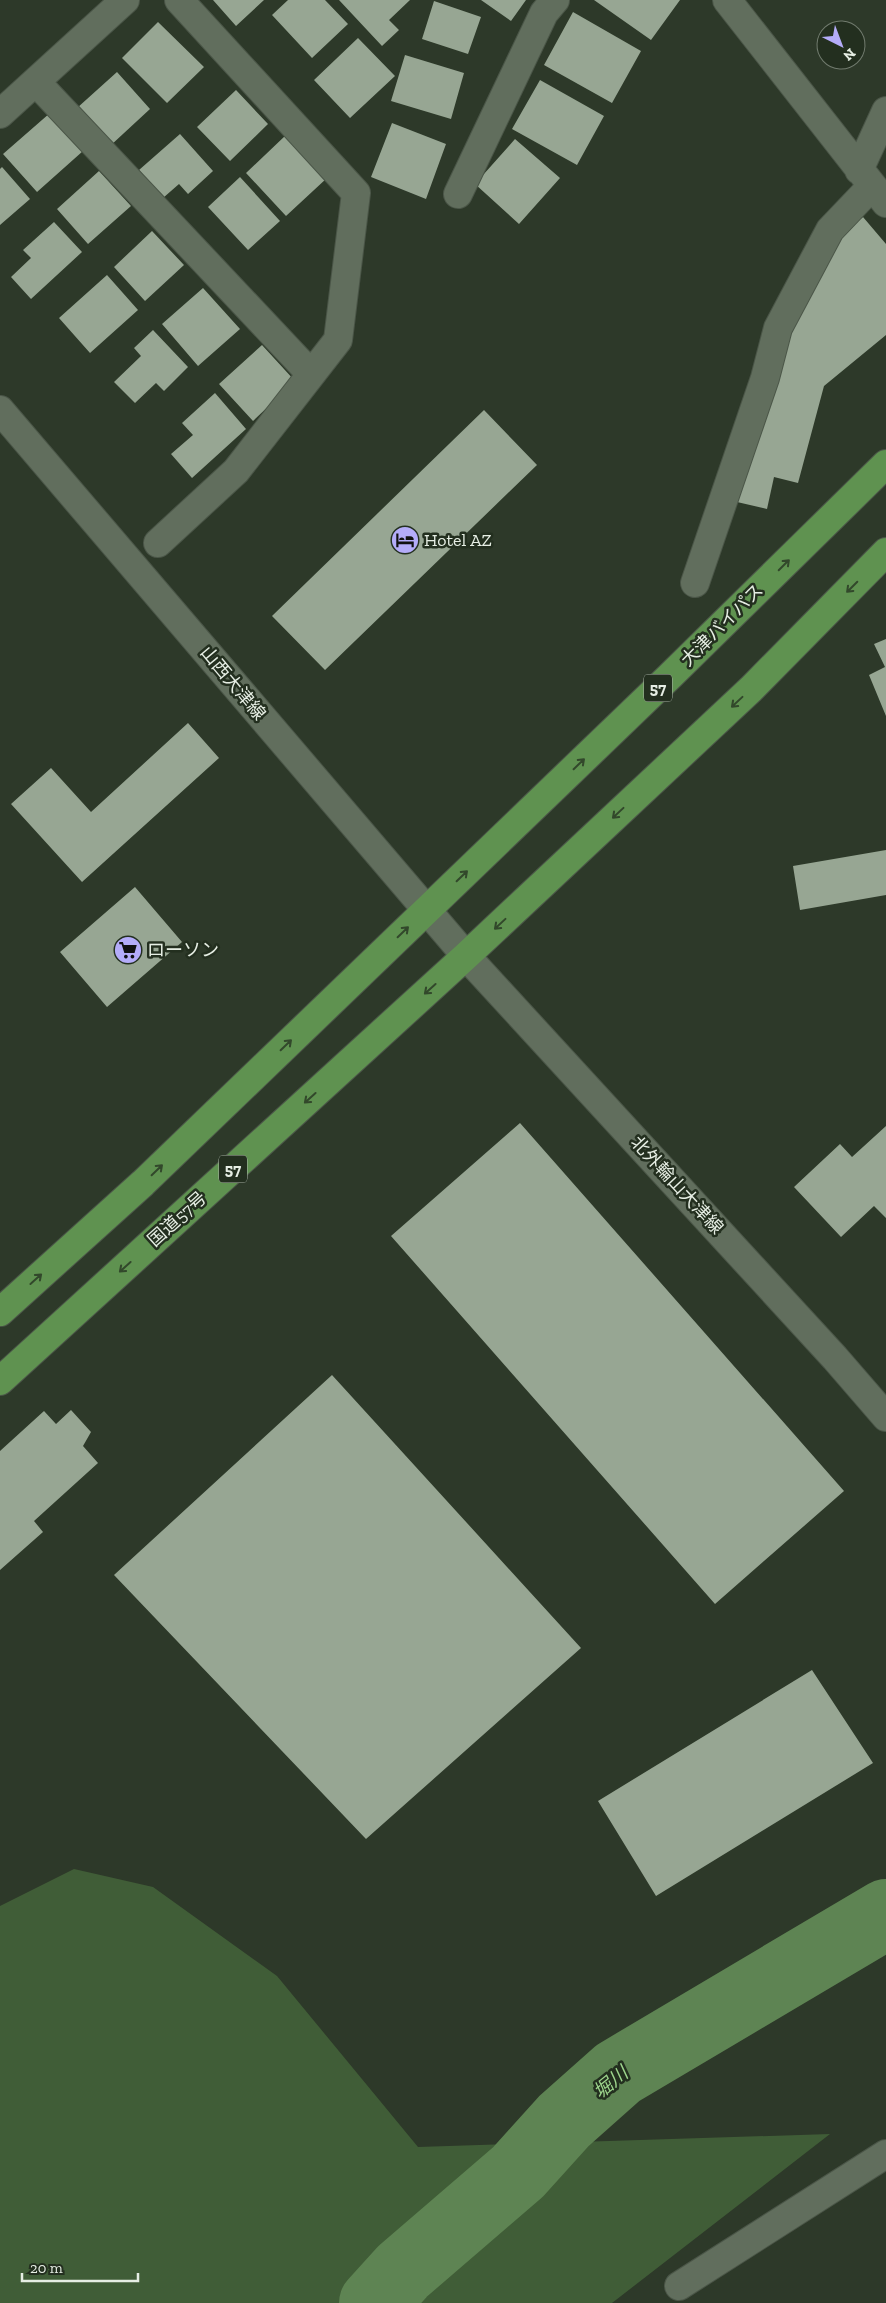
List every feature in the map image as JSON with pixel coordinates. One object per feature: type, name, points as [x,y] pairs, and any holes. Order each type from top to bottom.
[{"type":"highway","name":"大津バイパス","points":[[427,910],[669,677],[886,464]]},
{"type":"highway","name":"57","points":[[466,956],[751,689],[886,552]]},
{"type":"highway","name":"57","points":[[0,1312],[143,1183],[427,910]]},
{"type":"highway","name":"国道57号","points":[[0,1381],[466,956]]},
{"type":"street","points":[[0,114],[125,0]]},
{"type":"street","points":[[158,543],[236,471],[338,340],[356,193],[179,0]]},
{"type":"street","points":[[458,194],[544,13],[554,0]]},
{"type":"street","points":[[727,0],[873,187]]},
{"type":"street","points":[[36,83],[310,374]]},
{"type":"street","points":[[695,583],[765,378],[778,328],[830,230],[873,187],[886,111]]},
{"type":"street","name":"山西大津線","points":[[0,410],[466,956]]},
{"type":"street","name":"北外輪山大津線","points":[[466,956],[836,1358],[886,1417]]},
{"type":"street","points":[[678,2286],[886,2154]]},
{"type":"green space","points":[[74,1869],[153,1887],[277,1976],[418,2147],[830,2134],[612,2303],[0,2303],[0,1906]]},
{"type":"building","points":[[213,0],[264,0],[236,26]]},
{"type":"building","points":[[288,0],[325,0],[348,24],[312,58],[272,15]]},
{"type":"building","points":[[339,0],[410,0],[389,20],[399,30],[382,46]]},
{"type":"building","points":[[481,0],[526,0],[511,21]]},
{"type":"building","points":[[594,0],[680,0],[651,40]]},
{"type":"building","points":[[434,1],[481,17],[468,54],[422,39]]},
{"type":"building","points":[[573,12],[641,51],[612,103],[544,65]]},
{"type":"building","points":[[158,22],[204,67],[167,103],[122,58]]},
{"type":"building","points":[[358,38],[395,76],[350,118],[314,80]]},
{"type":"building","points":[[405,55],[464,73],[451,119],[391,101]]},
{"type":"building","points":[[117,72],[150,109],[110,146],[77,108]]},
{"type":"building","points":[[540,80],[604,116],[577,165],[512,129]]},
{"type":"building","points":[[236,90],[268,124],[230,161],[197,127]]},
{"type":"building","points":[[50,113],[83,151],[37,192],[3,154]]},
{"type":"building","points":[[392,123],[446,144],[426,199],[371,177]]},
{"type":"building","points":[[180,134],[213,171],[188,194],[179,184],[163,198],[139,170]]},
{"type":"building","points":[[286,135],[327,178],[286,216],[246,173]]},
{"type":"building","points":[[515,139],[560,178],[519,224],[475,184]]},
{"type":"building","points":[[2,167],[30,199],[0,225],[0,169]]},
{"type":"building","points":[[99,171],[131,206],[88,244],[57,209]]},
{"type":"building","points":[[240,177],[280,221],[248,250],[208,207]]},
{"type":"building","points":[[863,217],[886,244],[886,335],[824,386],[798,483],[774,477],[767,509],[737,502],[803,297],[847,228]]},
{"type":"building","points":[[54,222],[82,252],[31,299],[11,277],[31,258],[23,250]]},
{"type":"building","points":[[152,231],[184,265],[145,301],[114,267]]},
{"type":"building","points":[[107,275],[138,310],[90,353],[59,318]]},
{"type":"building","points":[[203,288],[240,329],[198,366],[162,324]]},
{"type":"building","points":[[153,330],[188,367],[164,391],[156,383],[135,403],[114,382],[141,356],[134,348]]},
{"type":"building","points":[[262,345],[295,381],[253,421],[219,384]]},
{"type":"building","points":[[215,393],[246,429],[192,478],[171,454],[193,435],[182,423]]},
{"type":"building","name":"Hotel AZ","points":[[484,410],[537,465],[325,670],[272,616]]},
{"type":"building","points":[[886,639],[886,716],[869,675],[885,667],[874,644]]},
{"type":"building","points":[[188,723],[219,758],[82,882],[11,804],[51,768],[91,812]]},
{"type":"building","points":[[886,850],[886,895],[800,910],[793,866]]},
{"type":"building","points":[[135,887],[182,942],[107,1007],[60,952]]},
{"type":"building","points":[[520,1123],[844,1491],[715,1604],[391,1236]]},
{"type":"building","points":[[886,1126],[886,1218],[874,1206],[841,1237],[794,1187],[840,1144],[852,1157]]},
{"type":"building","points":[[332,1375],[581,1648],[366,1839],[114,1575]]},
{"type":"building","points":[[71,1410],[91,1432],[83,1446],[98,1463],[34,1521],[43,1532],[0,1570],[0,1451],[44,1411],[56,1424]]},
{"type":"building","points":[[812,1670],[873,1763],[656,1896],[598,1801]]},
{"type":"waterway","name":"堀川","points":[[374,2303],[403,2271],[518,2172],[564,2121],[618,2073],[886,1914]]},
{"type":"place","name":"Hotel AZ","points":[[405,540]]},
{"type":"place","name":"ローソン","points":[[128,950]]}]
